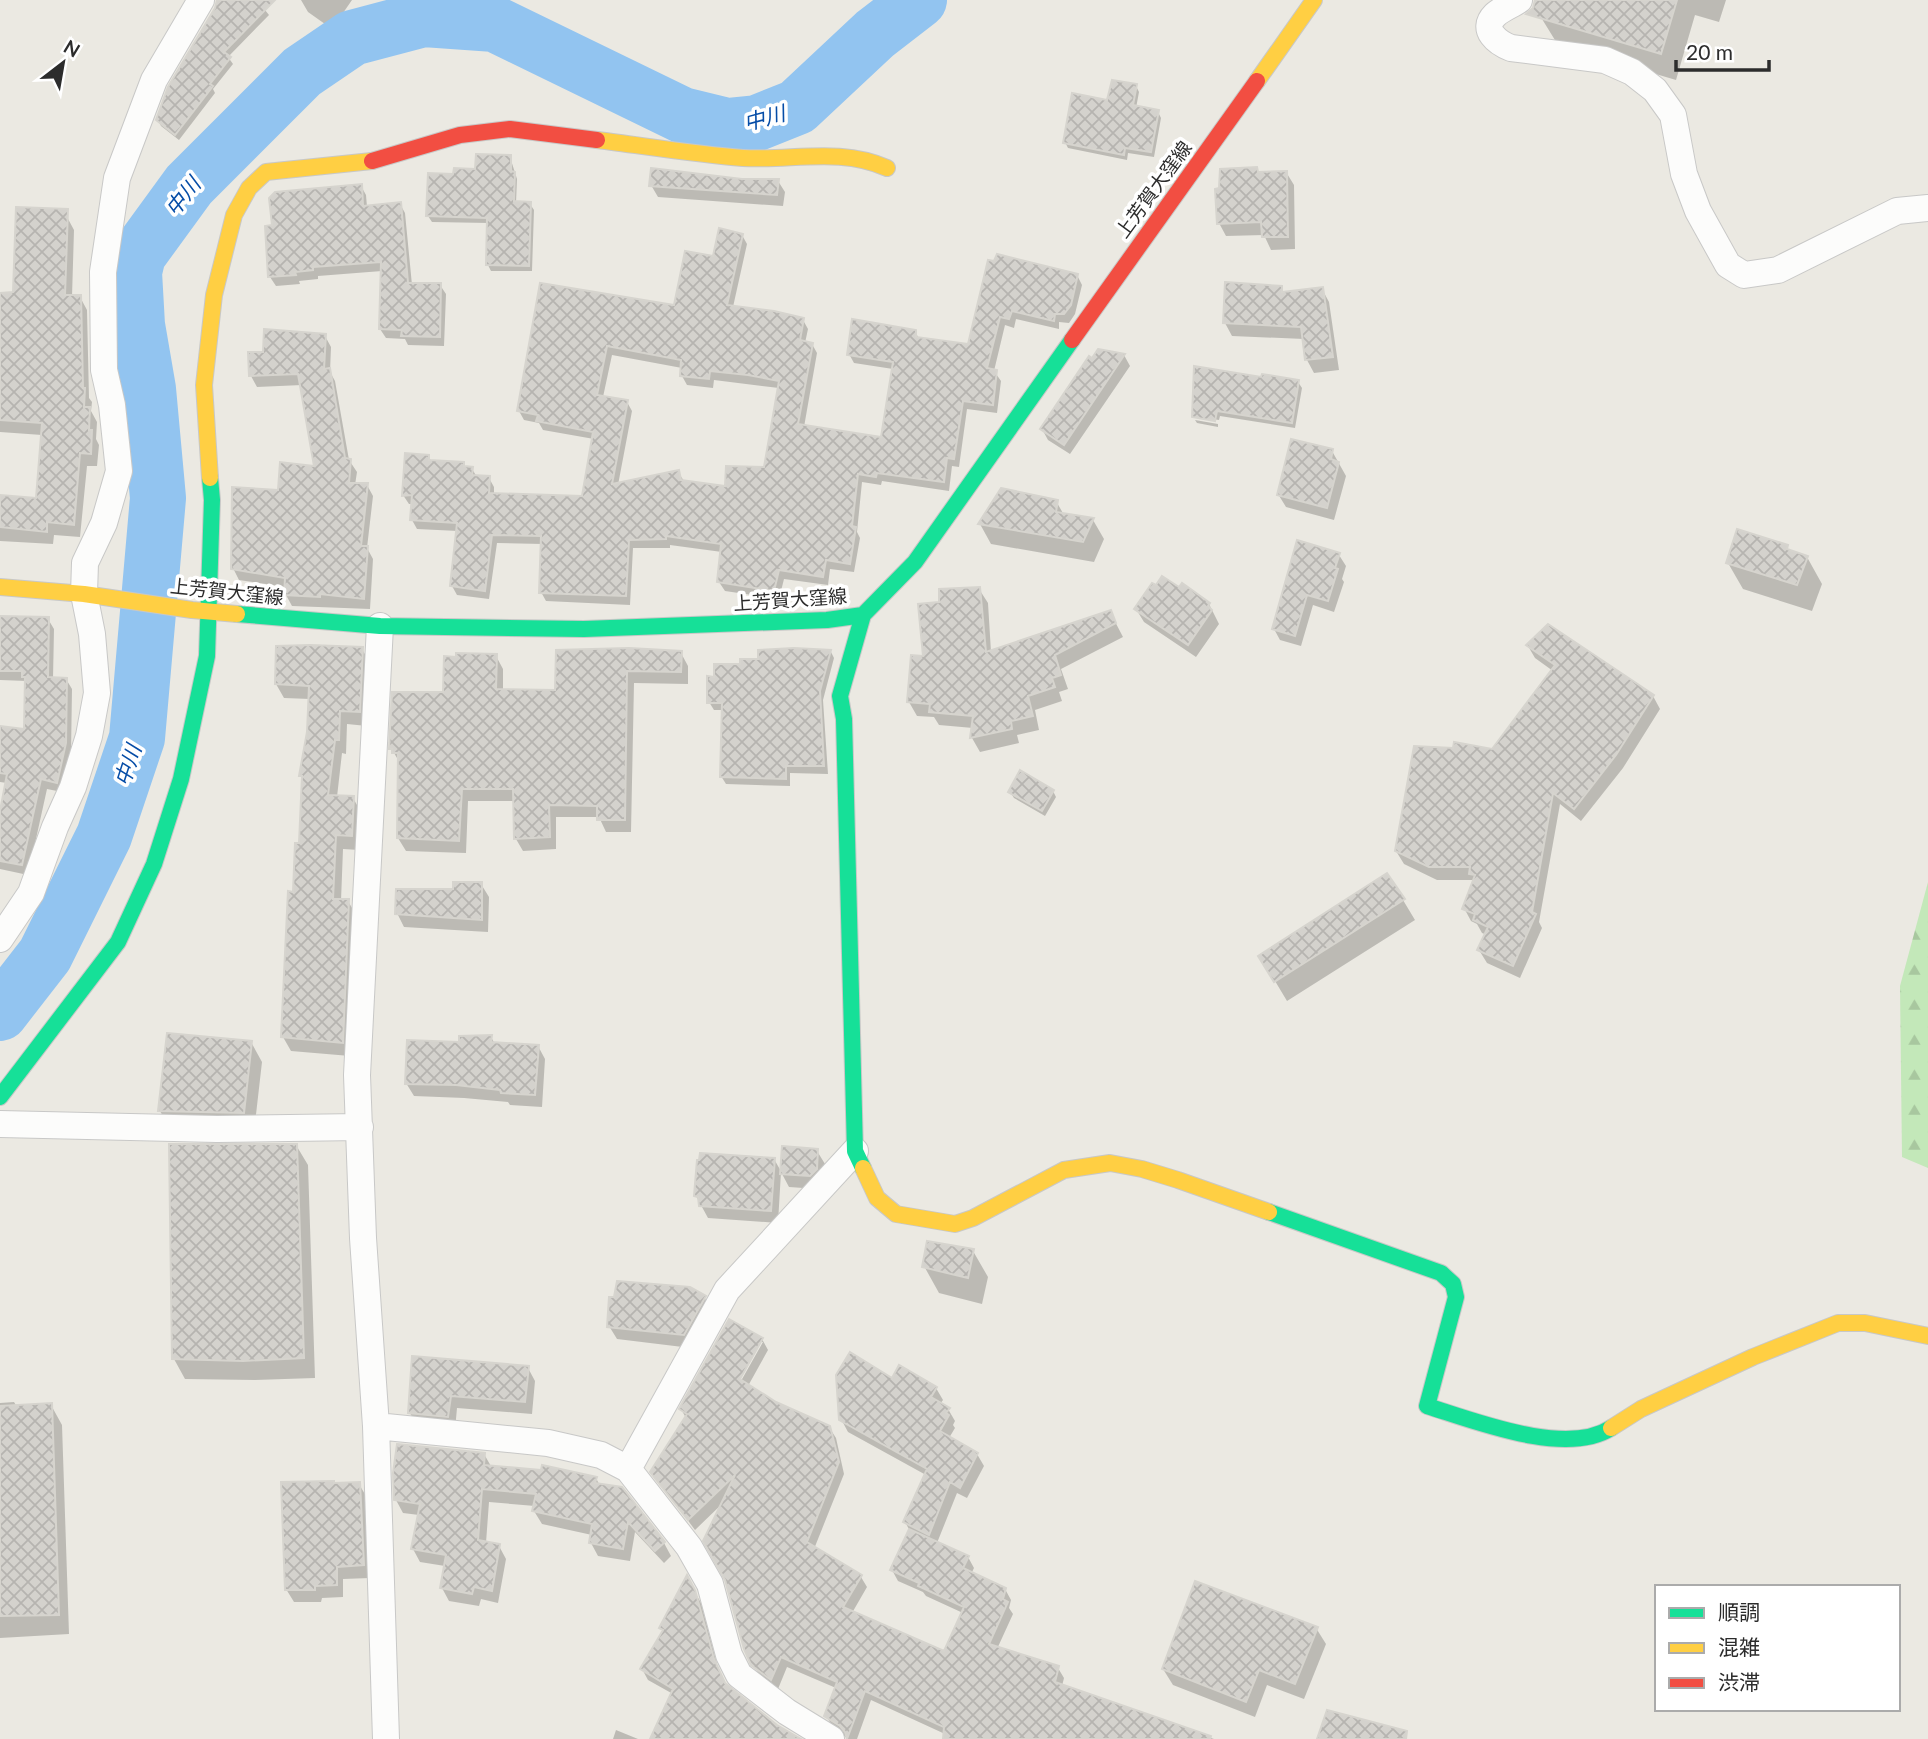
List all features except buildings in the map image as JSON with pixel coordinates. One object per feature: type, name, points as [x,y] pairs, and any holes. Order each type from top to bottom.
[{"type":"street","points":[[0,939],[32,893],[55,827],[73,787],[89,736],[97,693],[92,634],[84,594],[85,563],[104,523],[119,471],[112,405],[104,370],[103,284],[117,178],[154,80],[201,0]]},
{"type":"street","name":"上芳賀大窪線","points":[[0,587],[84,594],[200,611],[380,626],[584,629],[827,620],[863,615],[915,562],[1314,0]]},
{"type":"street","points":[[1519,0],[1495,15],[1490,24],[1491,34],[1498,43],[1511,48],[1605,60],[1632,72],[1655,90],[1673,115],[1684,174],[1698,211],[1728,265],[1744,275],[1778,270],[1897,211],[1928,208]]},
{"type":"street","points":[[0,1097],[118,942],[154,864],[181,779],[207,656],[200,611],[212,500],[204,385],[214,295],[234,215],[249,188],[266,172],[368,162],[460,135],[510,129],[744,158],[842,156],[869,160],[887,168]]},
{"type":"street","points":[[863,615],[840,696],[844,719],[855,1151],[877,1198],[896,1214],[955,1224],[973,1218],[1064,1170],[1086,1165],[1110,1163],[1178,1180],[1441,1273],[1453,1284],[1456,1297],[1427,1406],[1512,1432],[1552,1440],[1602,1434],[1641,1409],[1753,1357],[1838,1323],[1865,1323],[1928,1336]]},
{"type":"street","points":[[380,626],[357,1075],[364,1265],[376,1426],[386,1739]]},
{"type":"street","points":[[0,1124],[217,1129],[360,1127]]},
{"type":"street","points":[[628,1469],[727,1290],[855,1151]]},
{"type":"street","points":[[376,1426],[548,1443],[601,1455],[628,1469],[690,1547],[710,1584],[729,1656],[739,1675],[787,1712],[831,1739]]},
{"type":"green space","points":[[1928,882],[1928,1168],[1902,1157],[1900,986]]},
{"type":"waterway","name":"中川","points":[[0,1013],[45,955],[104,836],[137,738],[158,498],[148,389],[137,325],[134,272],[138,255],[189,185],[302,72],[352,38],[424,19],[495,24],[682,115],[727,126],[757,123],[797,107],[875,34],[919,0]]},
{"type":"traffic: fast","points":[[237,614],[380,626],[584,629],[827,620],[863,615],[915,562],[1072,340]]},
{"type":"traffic: fast","points":[[0,1097],[118,942],[154,864],[181,779],[207,656],[212,500],[210,478]]},
{"type":"traffic: fast","points":[[863,615],[840,696],[844,719],[855,1151],[863,1168]]},
{"type":"traffic: fast","points":[[1269,1212],[1441,1273],[1453,1284],[1456,1297],[1427,1406],[1520,1434],[1546,1438],[1592,1436],[1611,1428]]},
{"type":"traffic: slow","points":[[1257,81],[1314,0]]},
{"type":"traffic: slow","points":[[597,140],[743,158],[834,156],[887,168]]},
{"type":"traffic: slow","points":[[210,478],[204,385],[214,295],[234,215],[249,188],[266,172],[372,161]]},
{"type":"traffic: slow","points":[[0,587],[84,594],[237,614]]},
{"type":"traffic: slow","points":[[863,1168],[877,1198],[896,1214],[955,1224],[973,1218],[1064,1170],[1110,1163],[1178,1180],[1269,1212]]},
{"type":"traffic: slow","points":[[1611,1428],[1641,1409],[1753,1357],[1838,1323],[1865,1323],[1928,1336]]},
{"type":"traffic: jam","points":[[1072,340],[1257,81]]},
{"type":"traffic: jam","points":[[372,161],[460,135],[510,129],[597,140]]}]
